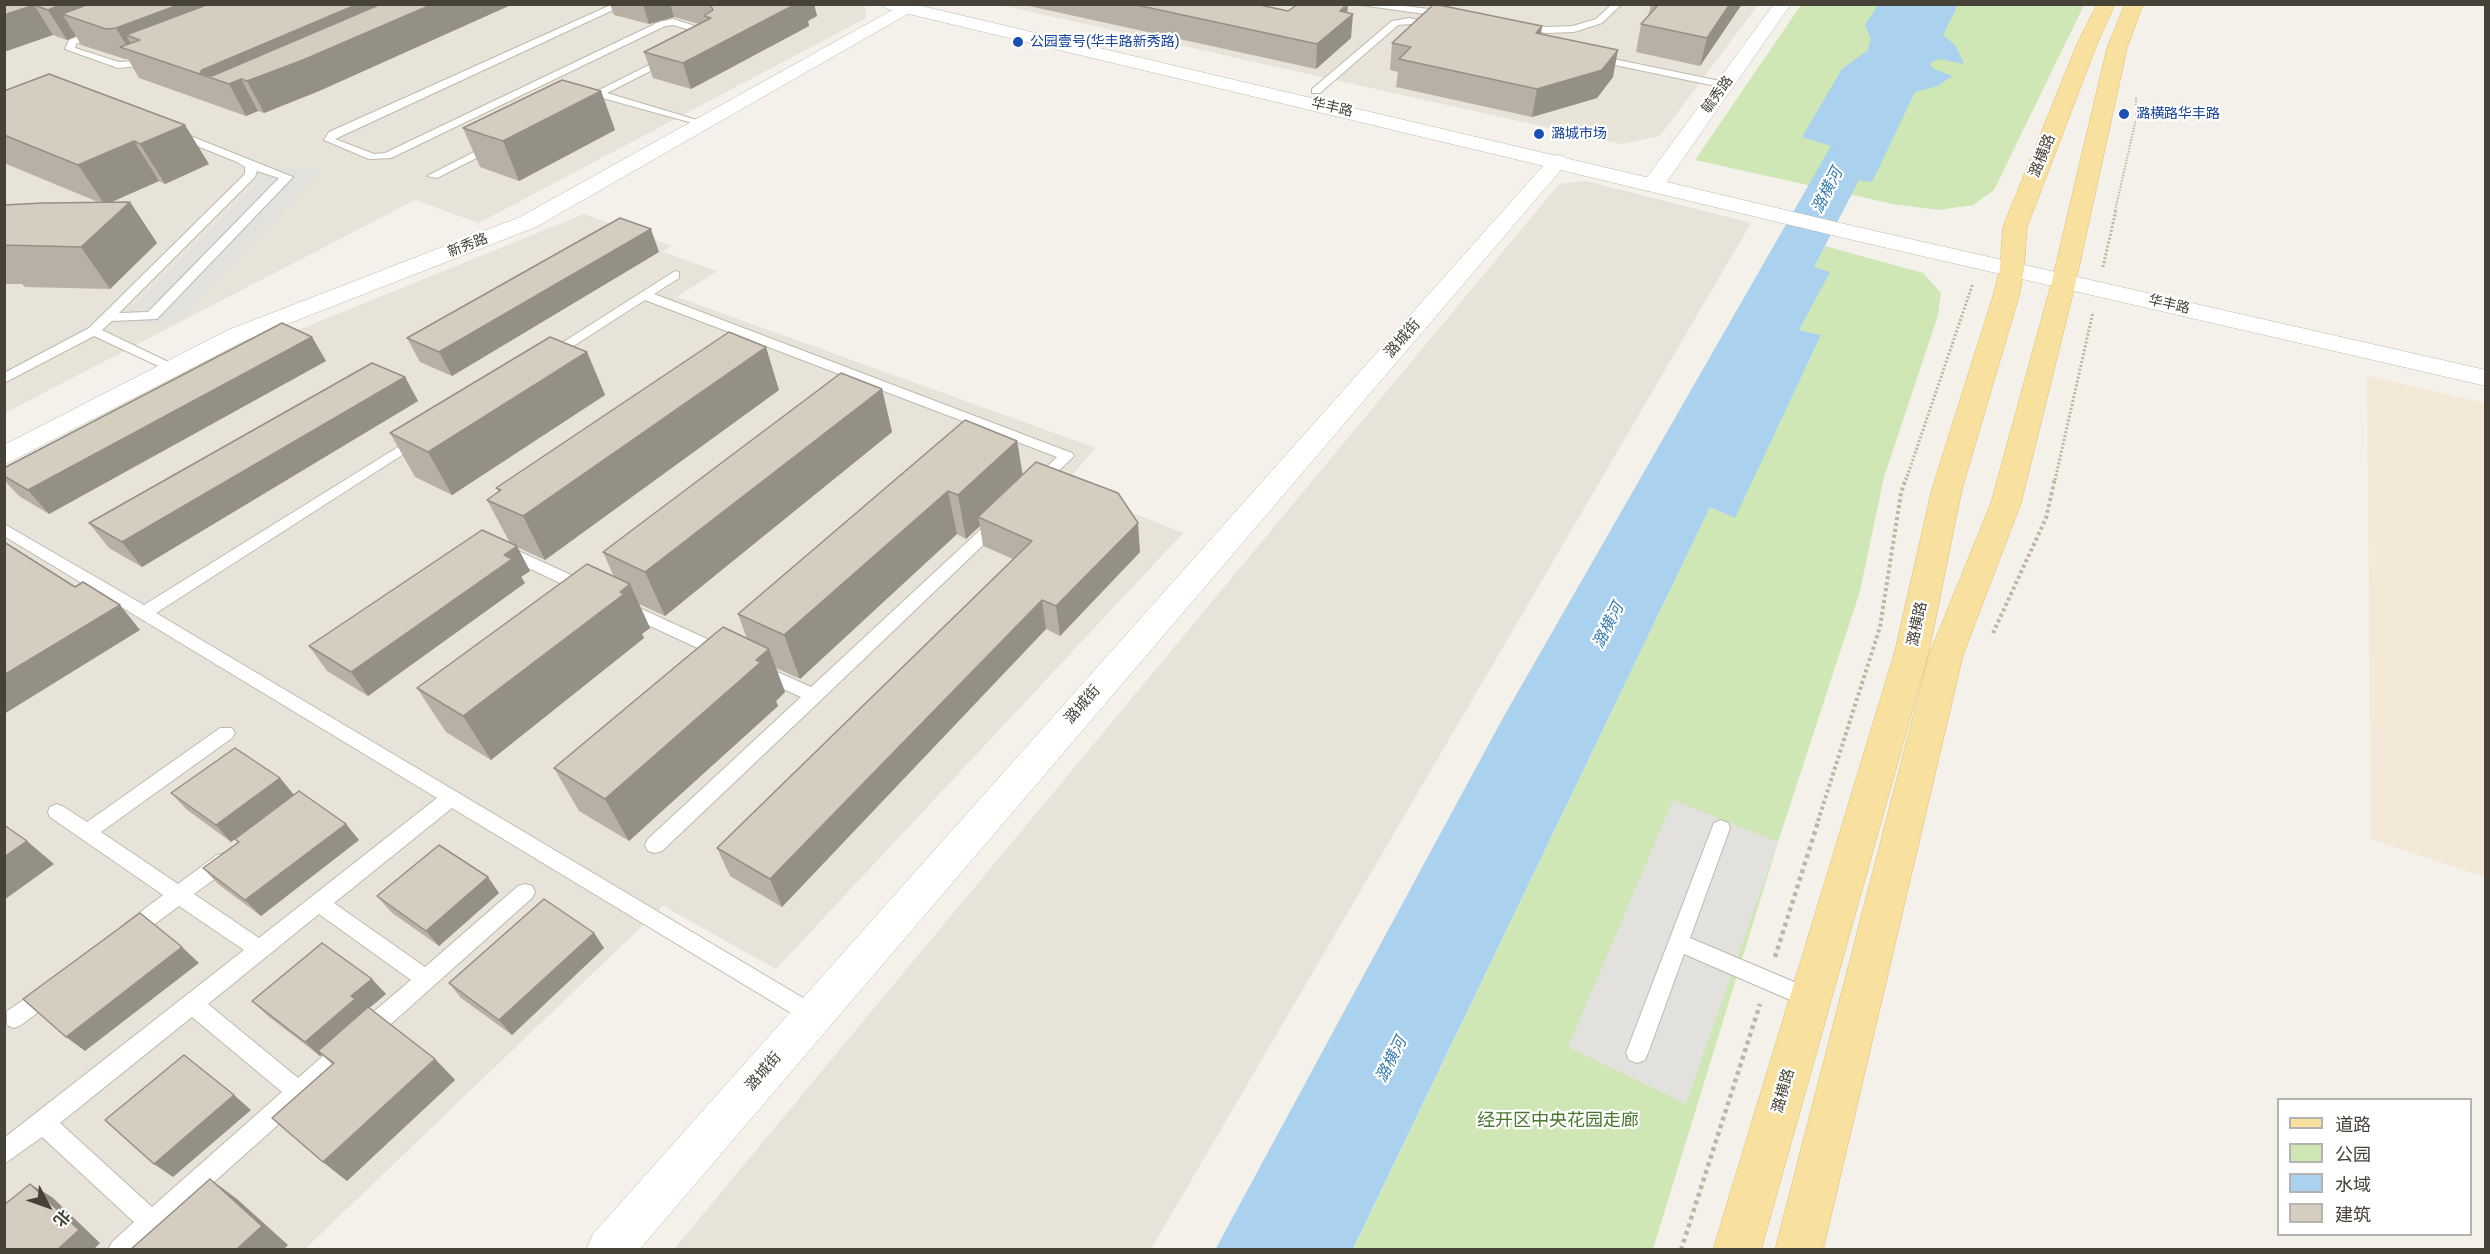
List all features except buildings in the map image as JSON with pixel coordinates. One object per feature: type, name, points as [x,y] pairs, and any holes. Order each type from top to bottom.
[{"type":"main road","name":"潞横路","points":[[1737,1250],[1912,651],[1947,489],[2002,260],[2087,44],[2106,4]]},
{"type":"main road","points":[[1799,1250],[1946,655],[2006,503],[2065,272],[2117,48],[2134,4]]},
{"type":"street","name":"华丰路","points":[[933,4],[1316,91],[1658,177],[2002,260],[2065,272],[2486,378]]},
{"type":"street","name":"毓秀路","points":[[1658,177],[1783,4]]},
{"type":"street","name":"华丰路","points":[[904,6],[1558,161],[1658,177]]},
{"type":"street","name":"新秀路","points":[[4,456],[237,335],[528,222],[703,125],[904,6]]},
{"type":"street","name":"潞城街","points":[[609,1250],[1558,161]]},
{"type":"street","name":"华丰路","points":[[1858,224],[2002,260]]},
{"type":"street","name":"华丰路","points":[[2100,281],[2486,361]]},
{"type":"lane","points":[[622,4],[333,134],[328,140],[373,157],[387,156],[662,24],[673,22],[712,32],[713,35],[703,41]]},
{"type":"lane","points":[[1358,4],[1462,16]]},
{"type":"lane","points":[[1505,24],[1546,30],[1574,29],[1599,21],[1618,4]]},
{"type":"lane","points":[[1316,91],[1395,23],[1410,21],[1445,28]]},
{"type":"lane","points":[[114,27],[72,42],[70,49],[118,65],[136,64],[159,55]]},
{"type":"lane","points":[[568,108],[682,51]]},
{"type":"lane","points":[[1585,57],[1725,85]]},
{"type":"lane","points":[[598,93],[703,125]]},
{"type":"lane","points":[[111,317],[152,316],[287,177],[251,166],[242,160],[166,129]]},
{"type":"lane","points":[[433,176],[506,139]]},
{"type":"lane","points":[[4,379],[94,331],[111,317],[251,175],[251,166]]},
{"type":"lane","points":[[534,365],[675,275]]},
{"type":"lane","points":[[644,295],[1067,456],[1025,496]]},
{"type":"lane","points":[[94,331],[174,368]]},
{"type":"lane","points":[[144,613],[434,429]]},
{"type":"lane","points":[[656,845],[1008,512]]},
{"type":"lane","points":[[4,529],[813,1015]]},
{"type":"lane","points":[[494,545],[813,696]]},
{"type":"lane","points":[[14,558],[34,547]]},
{"type":"lane","points":[[87,832],[226,733]]},
{"type":"lane","points":[[4,1152],[451,798]]},
{"type":"lane","points":[[57,812],[260,950]]},
{"type":"lane","points":[[1637,1053],[1721,828]]},
{"type":"lane","points":[[115,943],[236,852]]},
{"type":"lane","points":[[120,1250],[525,891]]},
{"type":"lane","points":[[319,903],[426,979]]},
{"type":"lane","points":[[1678,942],[1811,999]]},
{"type":"lane","points":[[14,1018],[69,977]]},
{"type":"lane","points":[[192,1004],[298,1092]]},
{"type":"lane","points":[[43,1122],[151,1222]]},
{"type":"path","points":[[1990,639],[2046,518],[2136,119],[2136,96]]},
{"type":"path","points":[[1681,1250],[1880,627],[1900,493],[2002,260]]},
{"type":"shaded area","points":[[857,4],[865,6],[866,18],[479,223],[415,200],[5,413],[5,5]]},
{"type":"shaded area","points":[[1000,5],[1758,5],[1660,136],[1621,144]]},
{"type":"shaded area","points":[[323,168],[177,323],[115,324],[269,169]]},
{"type":"shaded area","points":[[1586,181],[1751,223],[1151,1249],[674,1249],[1559,184]]},
{"type":"shaded area","points":[[584,214],[672,246],[663,252],[717,271],[677,297],[1096,448],[1063,485],[1183,533],[776,969],[663,906],[305,1249],[5,1250],[5,484],[281,337]]},
{"type":"shaded area","points":[[2367,376],[2485,403],[2485,877],[2371,839]]},
{"type":"shaded area","points":[[1673,800],[1778,842],[1686,1104],[1568,1047]]},
{"type":"green space","points":[[1801,5],[2084,5],[1994,190],[1973,205],[1938,210],[1893,204],[1695,160]]},
{"type":"green space","name":"经开区中央花园走廊","points":[[1825,246],[1923,273],[1941,293],[1938,315],[1884,477],[1860,591],[1778,842],[1653,1249],[1353,1250],[1710,507],[1735,517],[1821,335],[1799,330],[1829,272],[1814,267]]},
{"type":"water","name":"潞横河","points":[[1878,5],[1958,5],[1943,35],[1955,45],[1964,64],[1938,59],[1929,64],[1934,69],[1952,76],[1938,86],[1915,92],[1872,182],[1859,180],[1814,267],[1830,272],[1799,330],[1821,335],[1735,518],[1710,507],[1353,1249],[1215,1250],[1504,716],[1831,146],[1802,137],[1842,69],[1868,50],[1871,39],[1865,25]]},
{"type":"place","name":"公园壹号(华丰路新秀路)","points":[[1018,42]]},
{"type":"place","name":"潞横路华丰路","points":[[2124,114]]},
{"type":"place","name":"潞城市场","points":[[1539,134]]}]
